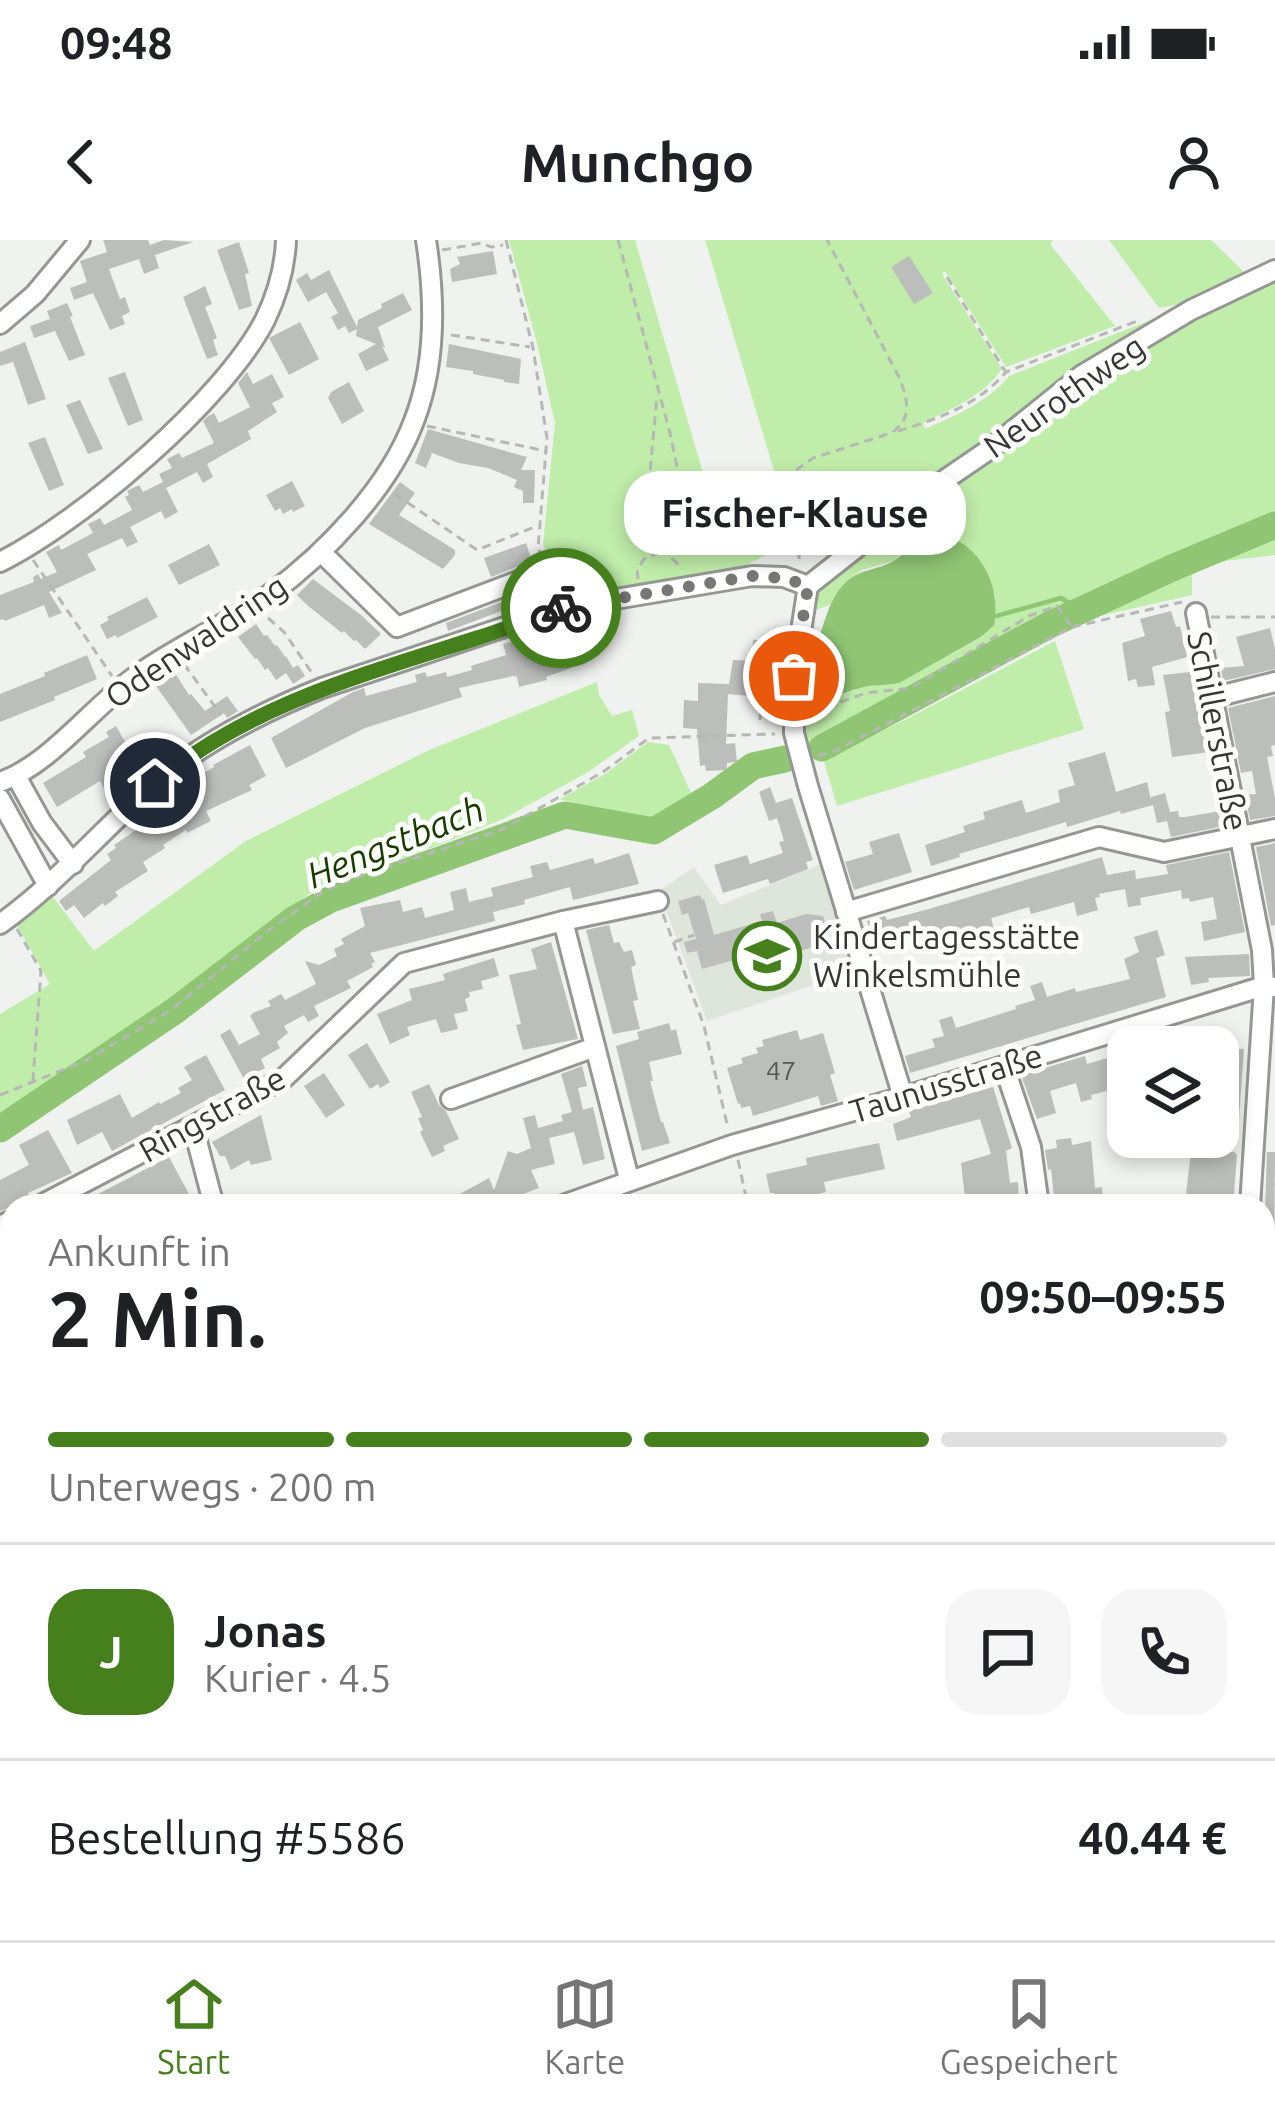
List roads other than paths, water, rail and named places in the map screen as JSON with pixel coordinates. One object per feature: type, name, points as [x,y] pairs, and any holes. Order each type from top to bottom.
[{"type":"street","points":[[0,324],[35,294],[80,240]]},
{"type":"street","points":[[0,562],[25,549],[142,460],[234,365],[276,294],[286,240]]},
{"type":"street","name":"Odenwaldring","points":[[73,864],[8,779],[38,761],[120,687],[253,605],[321,553],[378,483],[401,449],[423,393],[431,332],[427,246]]},
{"type":"street","name":"Neurothweg","points":[[802,584],[990,449],[1082,375],[1191,310],[1275,270]]},
{"type":"street","name":"Odenwaldring","points":[[321,553],[398,627],[543,572]]},
{"type":"street","points":[[5,920],[49,886],[172,769],[267,712],[322,688],[562,608],[769,575],[802,584],[794,726],[902,1097]]},
{"type":"street","name":"Schillerstraße","points":[[1196,613],[1270,986],[1251,1194]]},
{"type":"street","points":[[1211,698],[1275,682]]},
{"type":"street","points":[[0,799],[49,886]]},
{"type":"street","points":[[846,912],[1091,838],[1107,837],[1164,852],[1275,829]]},
{"type":"street","name":"Ringstraße","points":[[62,1194],[290,1074],[404,963],[658,901]]},
{"type":"street","points":[[563,921],[624,1181],[619,1194]]},
{"type":"street","name":"Taunusstraße","points":[[591,1194],[732,1144],[1270,986]]},
{"type":"street","points":[[451,1099],[595,1047]]},
{"type":"street","points":[[1004,1066],[1028,1136],[1037,1194]]},
{"type":"street","points":[[193,1126],[211,1194]]},
{"type":"waterway","name":"Hengstbach","points":[[822,748],[1047,626],[1275,525]]},
{"type":"waterway","points":[[996,616],[1061,598],[1080,610]]},
{"type":"waterway","name":"Hengstbach","points":[[0,1129],[176,1010],[296,918],[331,899],[565,815],[654,831],[753,766],[785,759]]},
{"type":"place","name":"Fischer-Klause","points":[[794,676]]},
{"type":"place","name":"Kindertagesstätte Winkelsmühle","points":[[767,956]]}]
